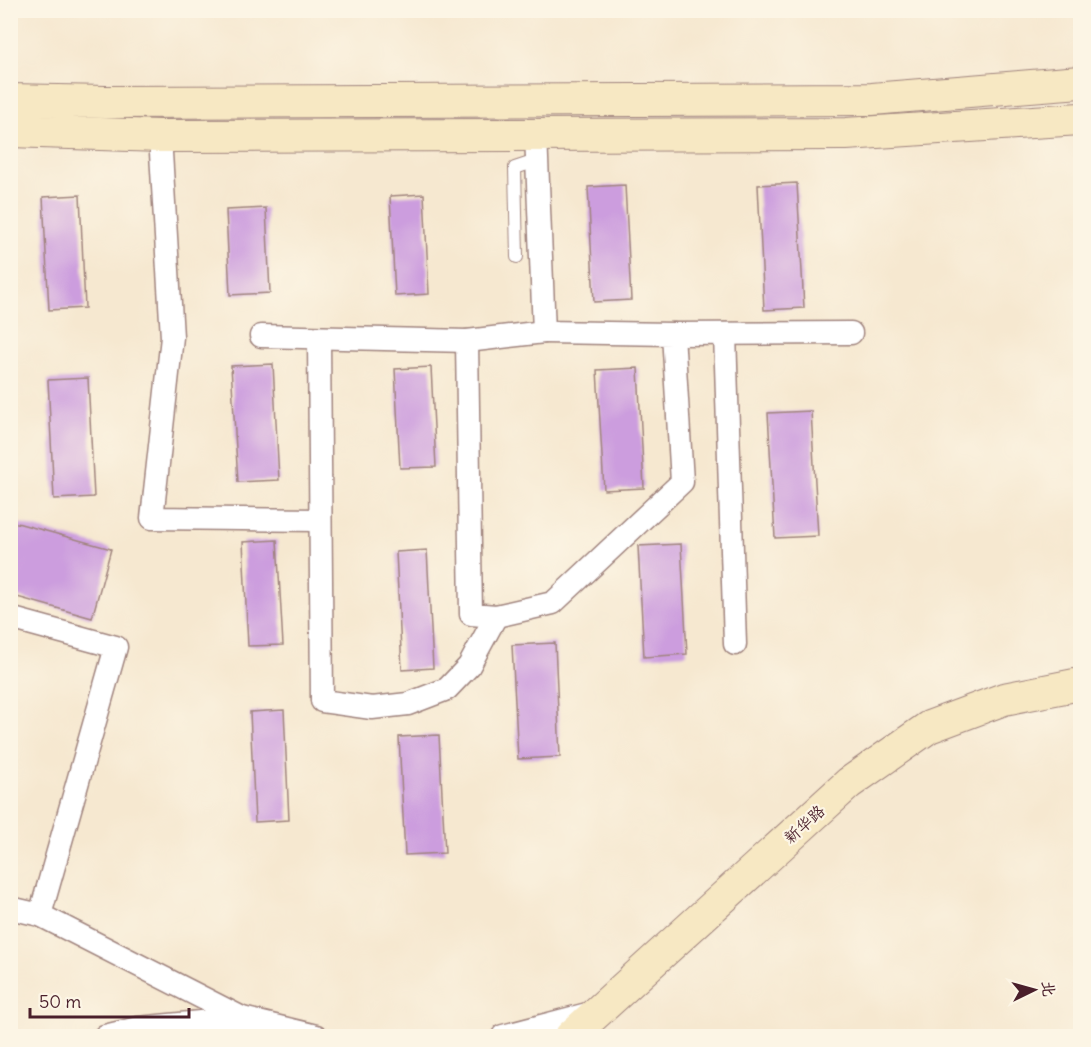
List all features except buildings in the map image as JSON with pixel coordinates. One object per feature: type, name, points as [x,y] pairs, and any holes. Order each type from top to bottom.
[{"type":"main road","points":[[10,100],[105,102],[872,99],[1080,82]]},
{"type":"main road","points":[[10,131],[536,148],[846,134],[1080,119]]},
{"type":"main road","name":"新华路","points":[[571,1036],[849,783],[929,728],[1004,699],[1080,684]]},
{"type":"street","points":[[160,136],[172,337],[152,518],[319,520]]},
{"type":"street","points":[[536,148],[544,332]]},
{"type":"street","points":[[261,336],[467,341],[544,332],[851,333]]},
{"type":"street","points":[[467,341],[471,614],[496,616],[553,603],[682,482],[673,334]]},
{"type":"street","points":[[725,334],[735,644]]},
{"type":"street","points":[[319,338],[322,701],[372,708],[408,704],[447,689],[469,666],[496,616]]},
{"type":"street","points":[[10,618],[116,647],[40,915]]},
{"type":"street","points":[[10,908],[40,915],[242,1018],[316,1036]]},
{"type":"street","points":[[503,1036],[599,1011]]},
{"type":"street","points":[[105,1036],[138,1028],[242,1018]]},
{"type":"lane","points":[[517,257],[516,168],[536,148]]}]
